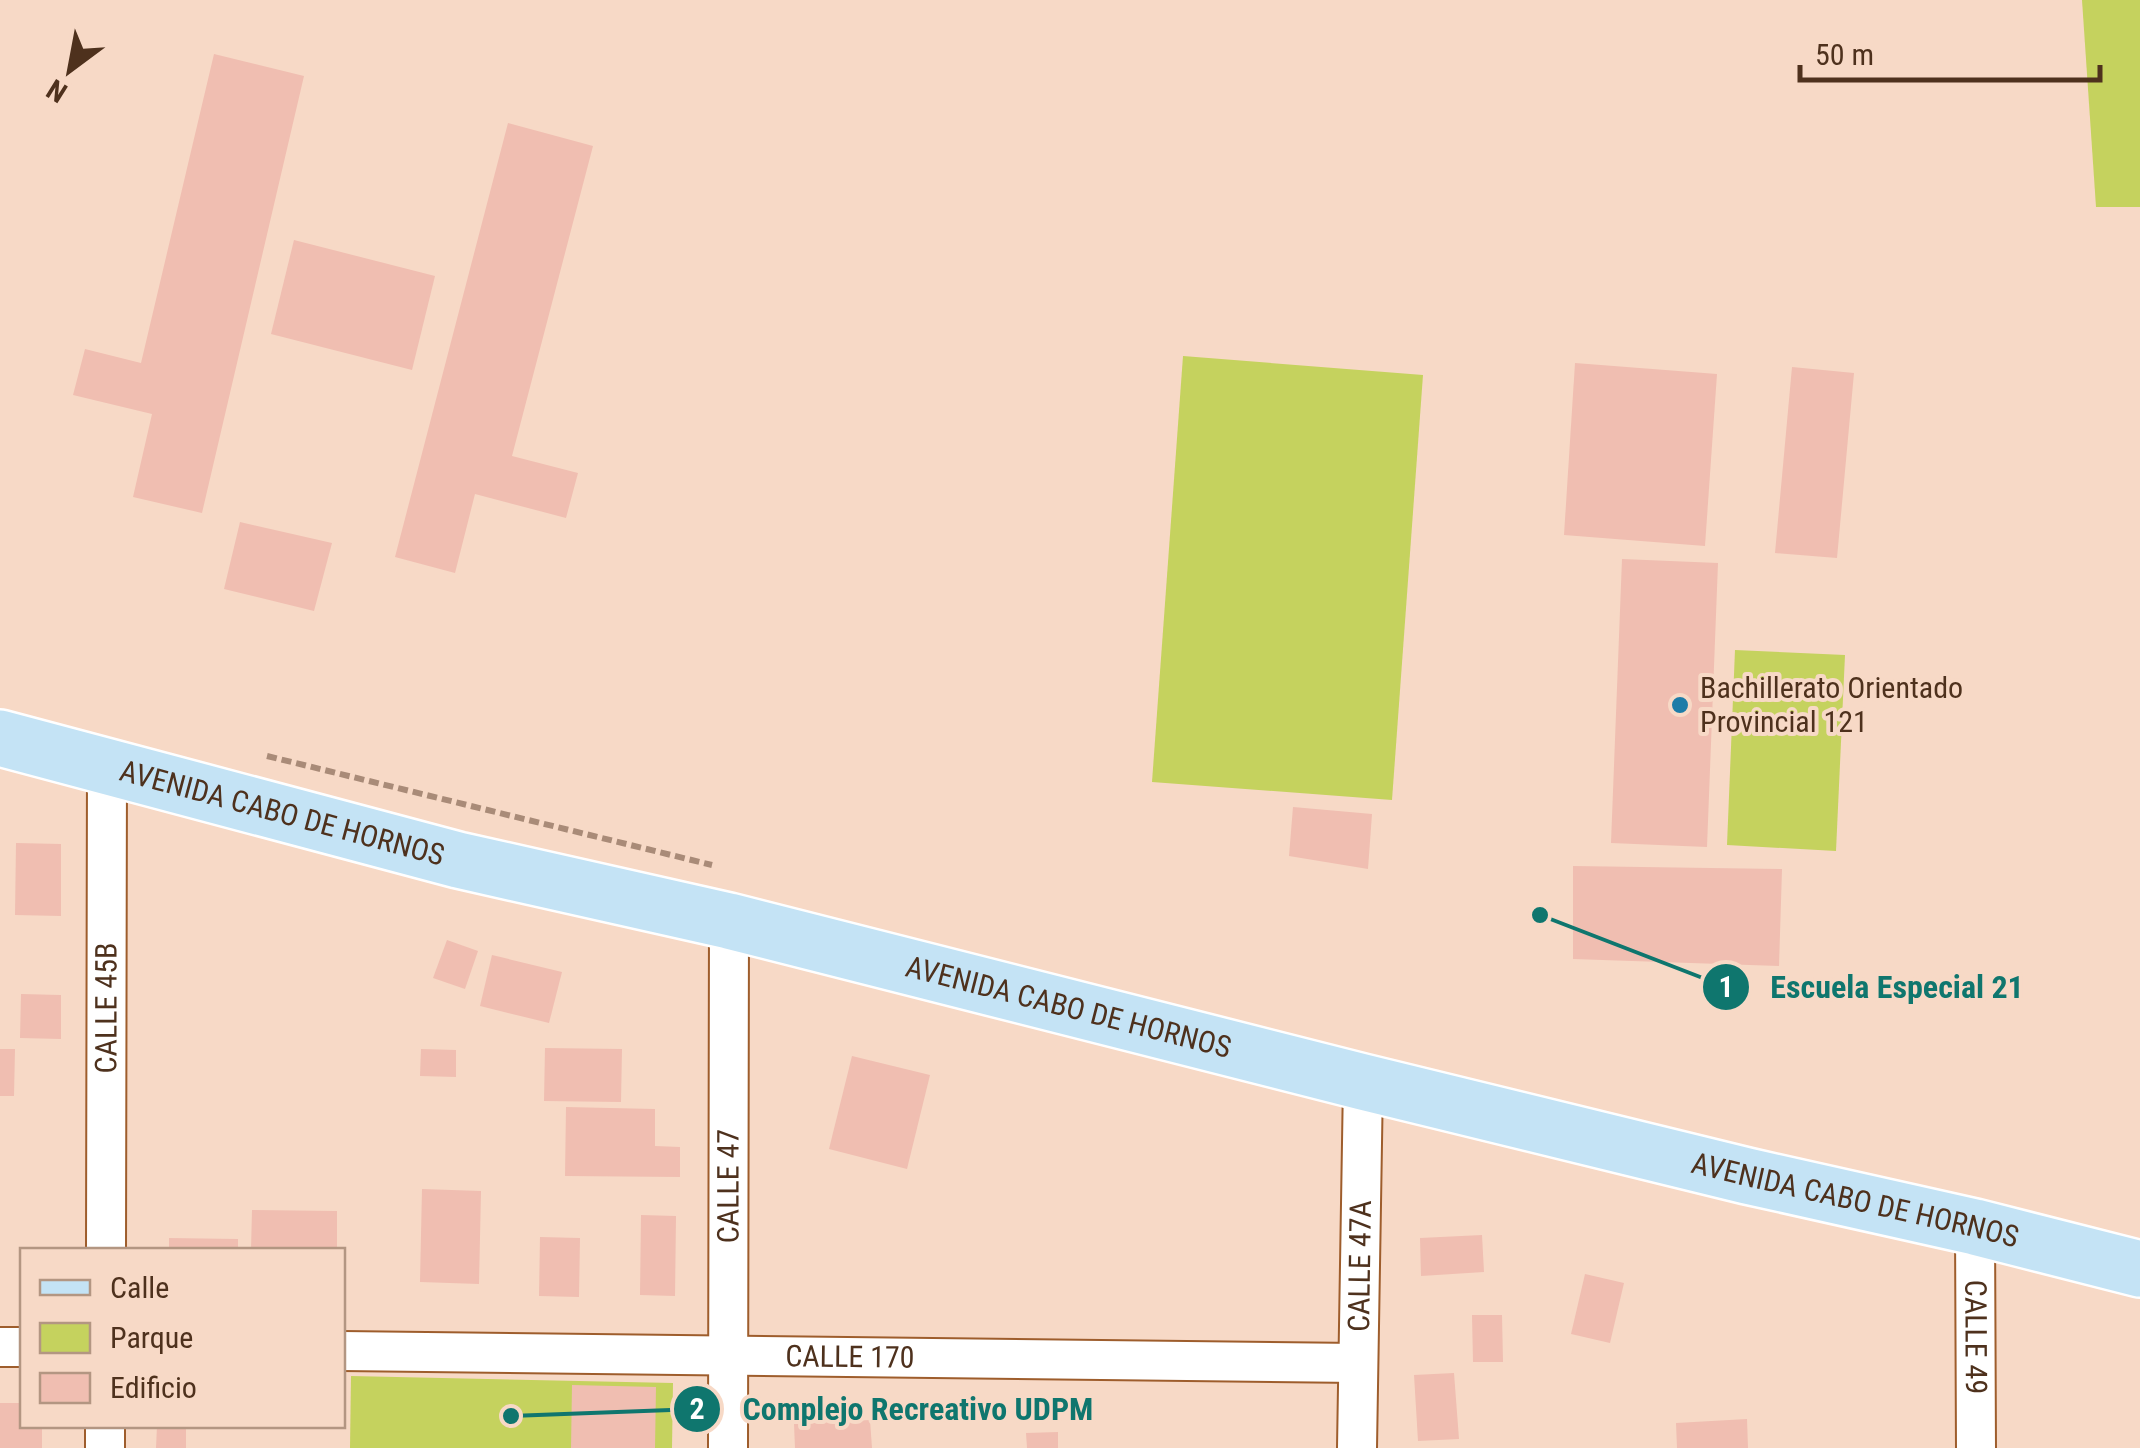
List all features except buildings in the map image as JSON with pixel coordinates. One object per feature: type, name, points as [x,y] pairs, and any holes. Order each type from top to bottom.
[{"type":"main road","name":"AVENIDA CABO DE HORNOS","points":[[0,738],[458,860],[730,921],[1363,1082],[2140,1269]]},
{"type":"street","name":"CALLE 45B","points":[[106,1248],[107,766]]},
{"type":"street","name":"CALLE 47","points":[[728,1448],[730,921]]},
{"type":"street","name":"CALLE 47A","points":[[1357,1448],[1363,1082]]},
{"type":"street","name":"CALLE 49","points":[[1975,1227],[1976,1448]]},
{"type":"street","name":"CALLE 170","points":[[345,1351],[1358,1364]]},
{"type":"green space","points":[[2082,0],[2140,0],[2140,207],[2096,207]]},
{"type":"green space","points":[[1183,356],[1423,375],[1392,800],[1152,782]]},
{"type":"green space","points":[[1735,650],[1845,655],[1836,851],[1727,845]]},
{"type":"green space","points":[[351,1376],[673,1383],[672,1448],[350,1448]]},
{"type":"place","name":"Bachillerato Orientado Provincial 121","points":[[1680,705]]},
{"type":"place","name":"Escuela Especial 21","points":[[1540,915]]},
{"type":"place","name":"Complejo Recreativo UDPM","points":[[511,1416]]}]
